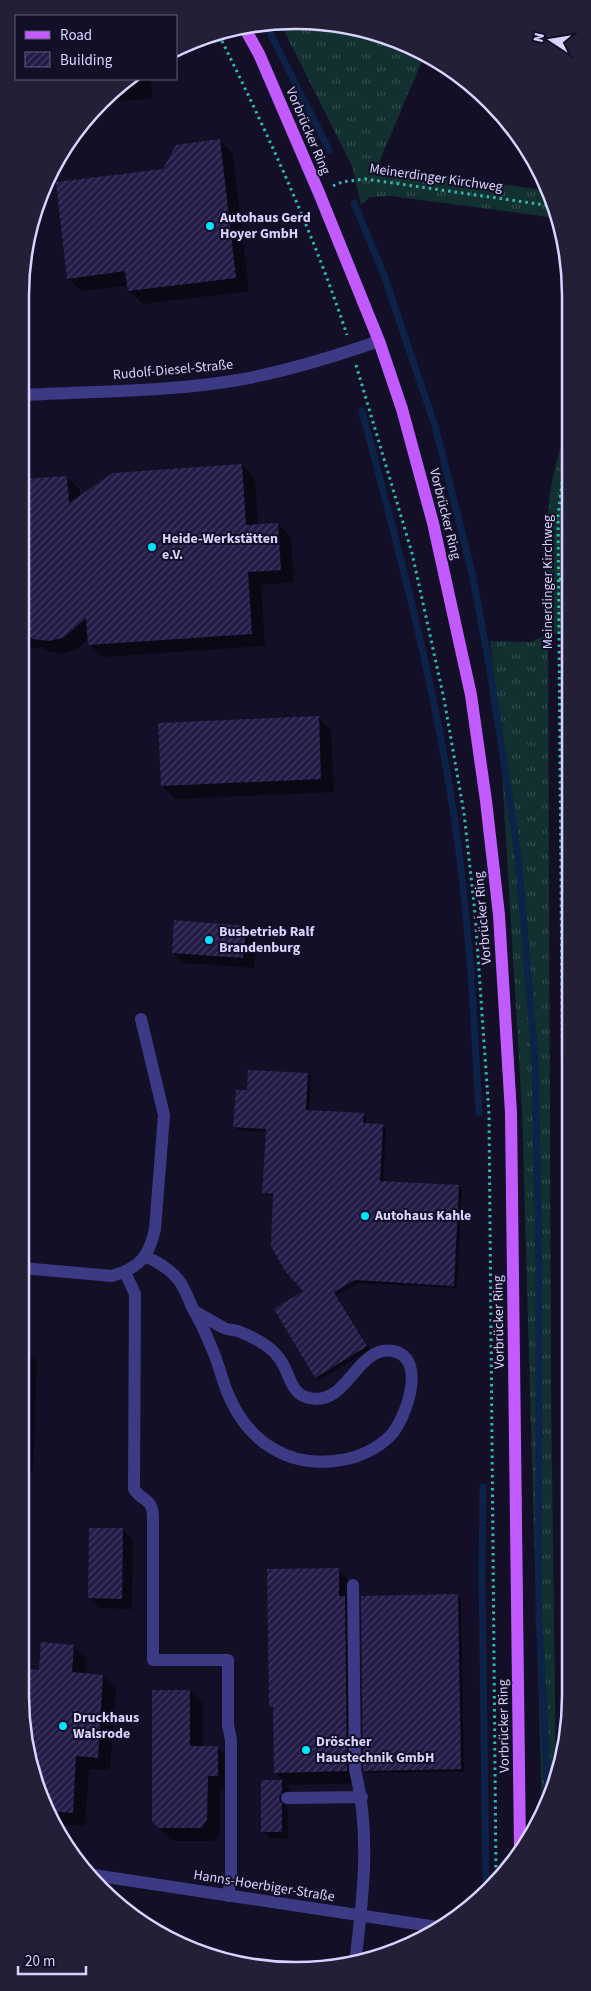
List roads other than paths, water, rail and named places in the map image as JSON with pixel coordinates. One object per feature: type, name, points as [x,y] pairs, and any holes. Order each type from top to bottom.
[{"type":"main road","name":"Vorbrücker Ring","points":[[248,33],[319,193],[379,340],[402,409],[433,522],[471,695],[486,801],[498,915],[511,1113],[520,1840]]},
{"type":"street","name":"Rudolf-Diesel-Straße","points":[[29,395],[201,385],[245,379],[300,366],[379,340]]},
{"type":"street","points":[[29,1269],[112,1276],[126,1272],[136,1265],[146,1256],[152,1244],[155,1229],[164,1115],[141,1019]]},
{"type":"street","points":[[146,1256],[163,1264],[178,1278],[194,1311],[214,1352],[228,1395],[246,1426],[265,1444],[289,1457],[317,1463],[343,1460],[368,1452],[391,1434],[404,1410],[412,1385],[412,1368],[405,1356],[393,1351],[381,1352],[355,1369],[345,1385],[329,1397],[309,1398],[295,1390],[279,1357],[257,1339],[236,1330],[225,1328],[194,1311]]},
{"type":"street","points":[[126,1272],[136,1294],[134,1489],[137,1495],[148,1501],[152,1506],[153,1516],[153,1660],[228,1660],[231,1877],[228,1896]]},
{"type":"street","points":[[353,1585],[356,1770],[362,1797],[364,1895],[356,1955]]},
{"type":"street","points":[[287,1798],[362,1797]]},
{"type":"street","name":"Hanns-Hoerbiger-Straße","points":[[100,1876],[430,1926]]},
{"type":"waterway","points":[[269,30],[329,150]]},
{"type":"waterway","points":[[354,203],[384,275],[435,426],[472,573],[489,664],[518,855],[535,1058],[539,1269],[539,1618],[547,1783]]},
{"type":"waterway","points":[[362,411],[414,616],[447,771],[460,859],[467,932],[479,1113]]},
{"type":"waterway","points":[[483,1487],[482,1575],[486,1882]]},
{"type":"place","name":"Autohaus Gerd Hoyer GmbH","points":[[210,226]]},
{"type":"place","name":"Heide-Werkstätten e.V.","points":[[152,547]]},
{"type":"place","name":"Busbetrieb Ralf Brandenburg","points":[[209,940]]},
{"type":"place","name":"Autohaus Kahle","points":[[365,1216]]},
{"type":"place","name":"Druckhaus Walsrode","points":[[63,1726]]},
{"type":"place","name":"Dröscher Haustechnik GmbH","points":[[306,1750]]}]
